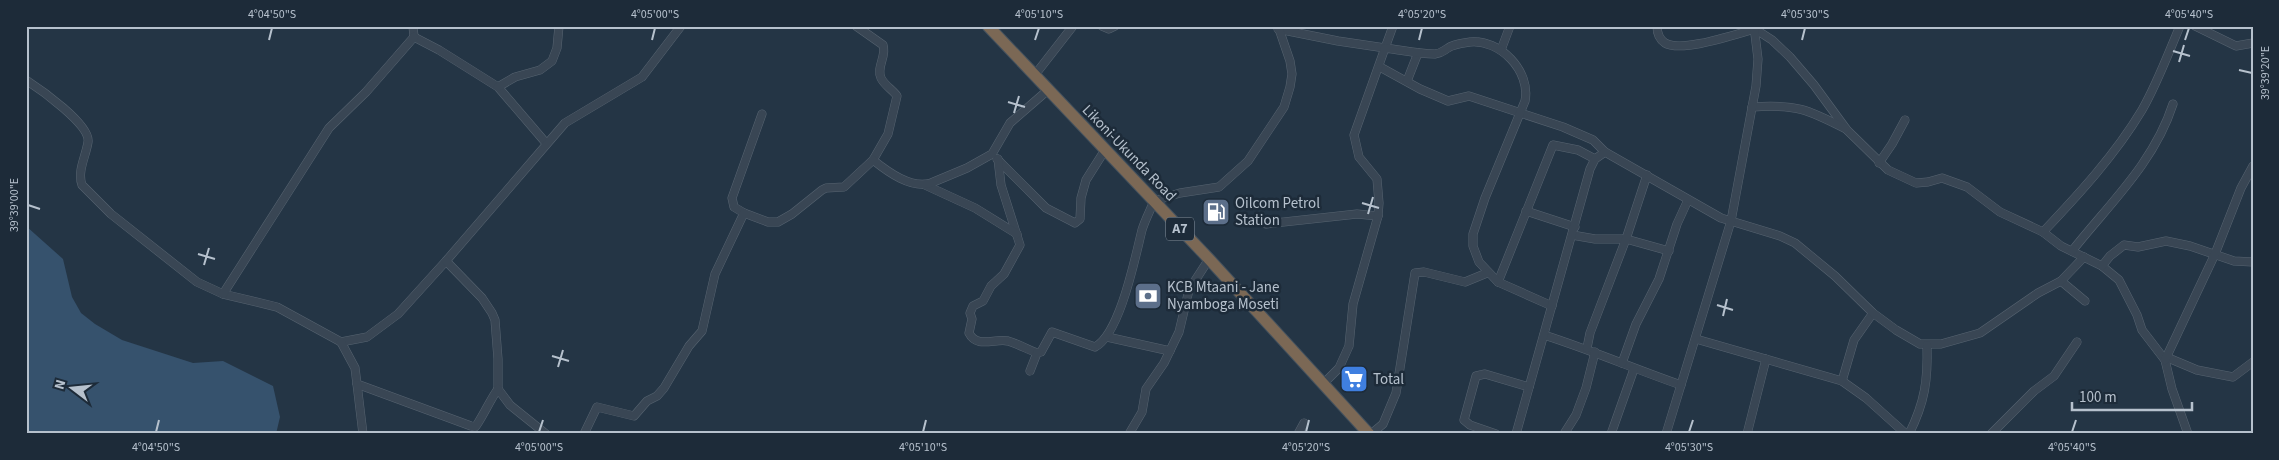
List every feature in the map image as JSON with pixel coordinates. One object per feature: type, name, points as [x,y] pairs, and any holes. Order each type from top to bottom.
[{"type":"highway","name":"Likoni-Ukunda Road","points":[[988,26],[1154,201],[1370,434]]},
{"type":"street","points":[[223,294],[292,183],[332,124],[366,92],[414,37],[413,26]]},
{"type":"street","points":[[498,88],[515,77],[540,70],[552,60],[557,48],[559,26]]},
{"type":"street","points":[[341,342],[367,337],[398,314],[446,262],[546,143],[569,119],[642,77],[681,26]]},
{"type":"street","points":[[762,114],[732,198],[734,207],[744,213],[768,222],[781,221],[822,190],[844,187],[873,160],[888,134],[897,96],[881,77],[880,69],[885,52],[883,45],[856,26]]},
{"type":"street","points":[[1034,76],[1074,26]]},
{"type":"street","points":[[1102,26],[1109,29],[1115,26]]},
{"type":"street","points":[[1323,384],[1339,368],[1349,346],[1353,304],[1378,216],[1377,179],[1359,157],[1354,135],[1380,67],[1393,26]]},
{"type":"street","points":[[1501,50],[1510,26]]},
{"type":"street","points":[[1657,26],[1660,39],[1667,45],[1682,46],[1697,45],[1754,28]]},
{"type":"street","points":[[2043,232],[2099,170],[2126,134],[2146,102],[2180,26]]},
{"type":"street","points":[[2196,26],[2236,46],[2253,43]]},
{"type":"street","points":[[1278,28],[1338,41],[1418,53],[1441,53],[1448,48],[1472,42],[1483,43],[1501,50],[1513,60],[1524,84],[1526,96],[1521,113],[1485,198],[1474,234],[1476,257],[1488,273],[1498,282],[1552,306]]},
{"type":"street","points":[[1048,90],[1010,123],[995,156],[1001,185],[1020,242],[1018,251],[1004,274],[991,286],[984,299],[973,306],[968,331],[972,337],[983,343],[1000,340],[1037,353],[1042,352],[1048,336],[1054,332],[1088,347],[1095,347],[1100,344],[1107,337],[1116,319],[1134,264],[1143,227],[1154,201],[1219,187],[1248,161],[1281,112],[1290,87],[1290,61],[1278,28]]},
{"type":"street","points":[[1666,434],[1731,222],[1752,107],[1758,59],[1754,28]]},
{"type":"street","points":[[1754,28],[1772,40],[1790,57],[1814,84],[1848,130],[1888,170],[1916,183],[1942,178],[1967,188],[2000,212],[2043,232],[2061,246],[2102,266],[2119,280],[2142,330],[2166,359],[2172,390],[2188,434]]},
{"type":"street","points":[[414,37],[440,50],[498,88],[546,143]]},
{"type":"street","points":[[1407,81],[1418,53]]},
{"type":"street","points":[[1380,67],[1448,101],[1469,96],[1493,102],[1594,140],[1605,152],[1708,212],[1731,222],[1780,236],[1795,243],[1835,276],[1873,313],[1910,340],[1927,345],[1967,338],[1980,333],[2038,293],[2061,281],[2084,257]]},
{"type":"street","points":[[26,80],[62,107],[87,132],[89,140],[80,175],[84,187],[111,214],[197,282],[223,294],[277,307],[341,342],[355,368],[363,434]]},
{"type":"street","points":[[2072,251],[2142,168],[2166,126],[2173,104]]},
{"type":"street","points":[[1752,107],[1785,106],[1802,108],[1848,130]]},
{"type":"street","points":[[1879,163],[1905,120]]},
{"type":"street","points":[[1498,282],[1553,145],[1578,150],[1595,159]]},
{"type":"street","points":[[995,156],[1046,208],[1075,223],[1080,220],[1081,198],[1086,180],[1105,150]]},
{"type":"street","points":[[1516,434],[1584,188],[1595,159],[1605,152]]},
{"type":"street","points":[[926,185],[995,156]]},
{"type":"street","points":[[873,160],[898,178],[926,185],[975,208],[1016,234]]},
{"type":"street","points":[[2166,359],[2215,254],[2241,188],[2253,166]]},
{"type":"street","points":[[1587,348],[1590,333],[1626,240],[1647,175]]},
{"type":"street","points":[[1622,363],[1636,324],[1669,251],[1676,224],[1688,200]]},
{"type":"street","points":[[1526,211],[1573,232],[1595,239],[1626,240],[1669,251]]},
{"type":"street","points":[[584,434],[597,407],[634,416],[647,401],[657,396],[672,377],[689,346],[704,328],[715,274],[744,213]]},
{"type":"street","points":[[1266,224],[1357,214],[1378,216]]},
{"type":"street","points":[[2102,266],[2110,256],[2124,245],[2138,247],[2166,241],[2234,261],[2253,262]]},
{"type":"street","points":[[1130,434],[1142,412],[1146,389],[1170,351],[1183,320],[1189,290],[1209,260]]},
{"type":"street","points":[[357,384],[429,412],[475,427],[498,389],[495,320],[482,298],[446,262]]},
{"type":"street","points":[[1370,434],[1383,424],[1396,393],[1415,273],[1424,272],[1465,282],[1488,273]]},
{"type":"street","points":[[2061,281],[2085,301]]},
{"type":"street","points":[[1842,381],[1854,340],[1873,313]]},
{"type":"street","points":[[1544,335],[1587,348],[1634,369],[1681,385]]},
{"type":"street","points":[[1107,337],[1170,351]]},
{"type":"street","points":[[1696,339],[1842,381],[1866,398],[1907,434],[1920,410],[1927,384],[1927,345]]},
{"type":"street","points":[[1991,434],[2034,391],[2054,376],[2077,342]]},
{"type":"street","points":[[1564,434],[1576,415],[1586,388],[1595,352]]},
{"type":"street","points":[[1030,371],[1037,353]]},
{"type":"street","points":[[1747,434],[1766,359]]},
{"type":"street","points":[[2166,359],[2198,370],[2233,378],[2253,362]]},
{"type":"street","points":[[1611,434],[1634,369]]},
{"type":"street","points":[[1496,434],[1470,425],[1464,420],[1476,376],[1485,374],[1529,387]]},
{"type":"street","points":[[498,389],[510,405],[546,434]]},
{"type":"street","points":[[1298,434],[1304,423]]},
{"type":"water","points":[[26,226],[63,259],[72,297],[81,313],[95,324],[122,340],[193,363],[223,361],[273,386],[280,417],[276,434],[26,434]]},
{"type":"place","name":"Oilcom Petrol Station","points":[[1216,212]]},
{"type":"place","name":"KCB Mtaani - Jane Nyamboga Moseti","points":[[1148,296]]},
{"type":"place","name":"Total","points":[[1354,379]]}]
